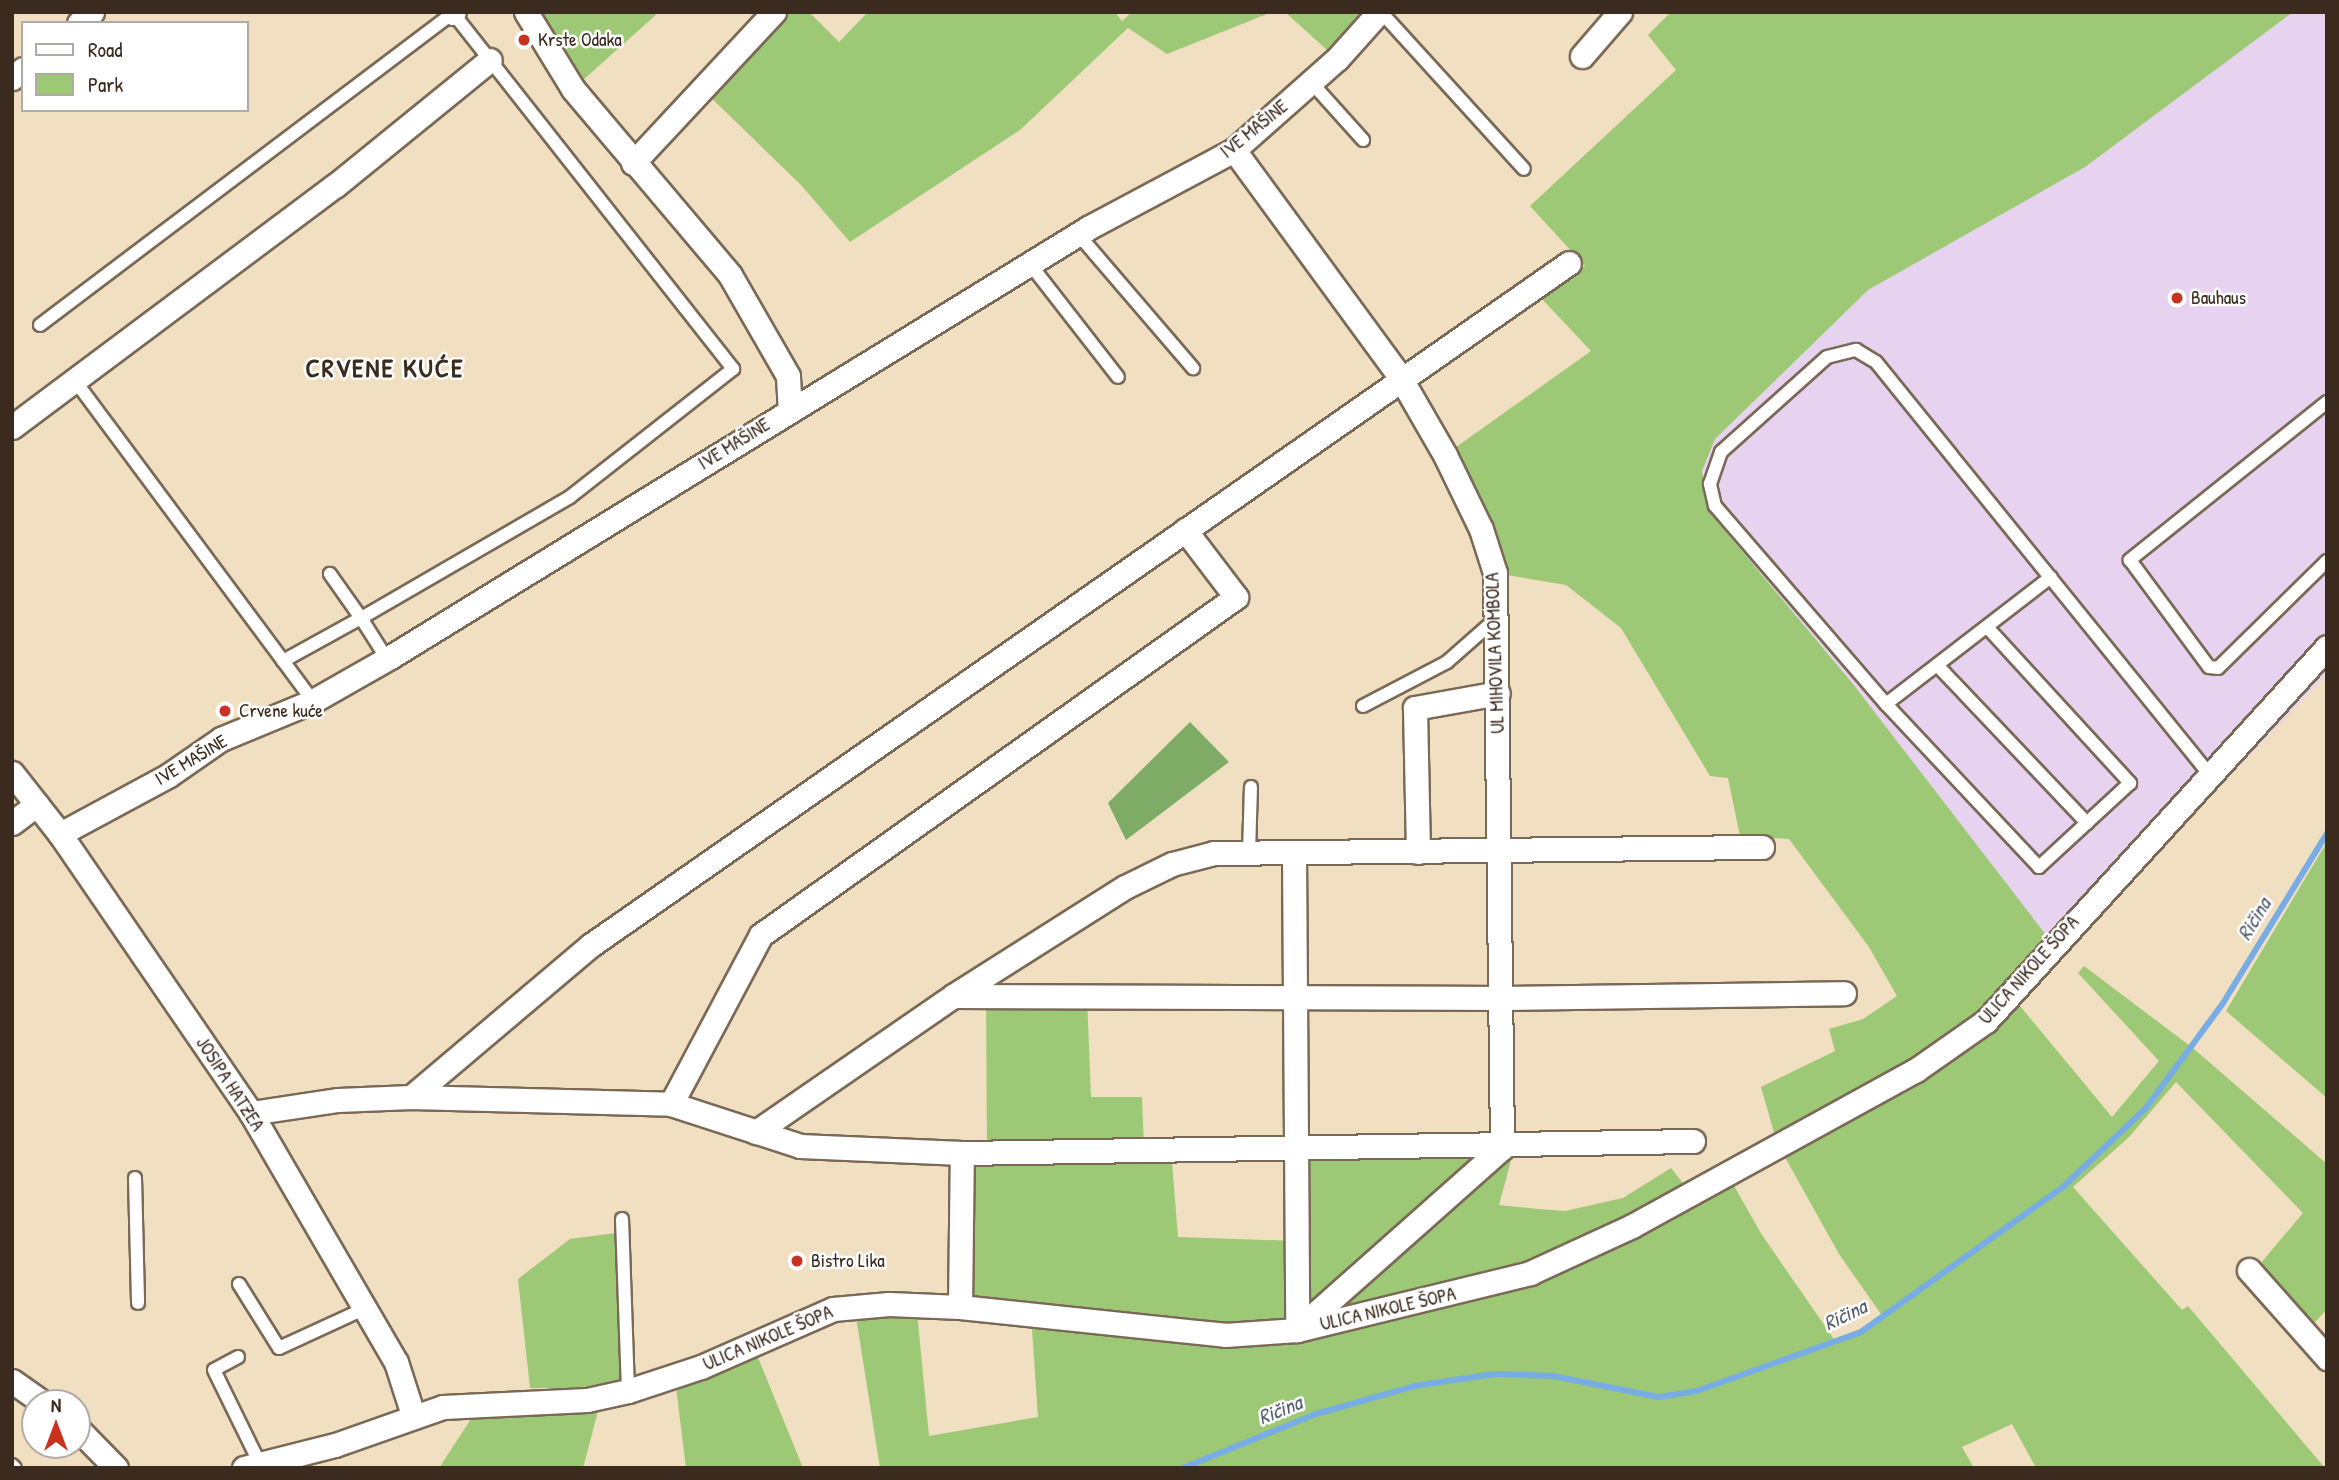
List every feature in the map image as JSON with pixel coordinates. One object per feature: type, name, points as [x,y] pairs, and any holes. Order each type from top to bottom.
[{"type":"street","points":[[526,12],[532,28],[573,89],[730,275],[788,376],[790,410]]},
{"type":"street","points":[[633,163],[774,12]]},
{"type":"street","points":[[1582,56],[1620,12]]},
{"type":"street","name":"IVE MAŠINE","points":[[60,834],[170,775],[221,739],[313,701],[387,659],[790,410],[897,348],[1078,234],[1234,150],[1311,82],[1376,13]]},
{"type":"street","points":[[12,427],[76,382],[490,60]]},
{"type":"street","name":"UL MIHOVILA KOMBOLA","points":[[1234,150],[1400,377],[1446,455],[1481,530],[1495,573],[1503,998],[1502,1148]]},
{"type":"street","points":[[411,1097],[590,945],[1400,377],[1569,262]]},
{"type":"street","points":[[671,1104],[761,935],[1236,597],[1185,530]]},
{"type":"street","name":"ULICA NIKOLE ŠOPA","points":[[252,1466],[335,1445],[413,1415],[443,1407],[587,1400],[628,1391],[701,1367],[833,1309],[889,1304],[960,1307],[1225,1335],[1307,1328],[1530,1273],[1632,1226],[1916,1070],[1986,1021],[2327,647]]},
{"type":"street","points":[[1418,852],[1415,708],[1498,693]]},
{"type":"street","name":"JOSIPA HATZEA","points":[[12,773],[60,834],[251,1113],[396,1362],[413,1415]]},
{"type":"street","points":[[12,823],[37,804]]},
{"type":"street","points":[[756,1132],[953,996],[1125,887],[1172,864],[1214,853],[1762,847]]},
{"type":"street","points":[[1294,853],[1296,1146],[1307,1328]]},
{"type":"street","points":[[953,996],[1503,998],[1844,993]]},
{"type":"street","points":[[251,1113],[338,1100],[411,1097],[671,1104],[800,1146],[962,1153],[1296,1146],[1502,1148],[1693,1141]]},
{"type":"street","points":[[1307,1328],[1502,1148]]},
{"type":"street","points":[[960,1307],[962,1153]]},
{"type":"street","points":[[2249,1270],[2327,1358]]},
{"type":"street","points":[[91,1442],[116,1468]]},
{"type":"lane","points":[[40,325],[454,13],[733,369],[570,497],[283,661]]},
{"type":"lane","points":[[1376,13],[1524,169]]},
{"type":"lane","points":[[1311,82],[1363,139]]},
{"type":"lane","points":[[1078,234],[1193,368]]},
{"type":"lane","points":[[1030,264],[1118,377]]},
{"type":"lane","points":[[1987,627],[2130,783],[2039,867],[1886,704],[1715,506],[1710,484],[1721,452],[1827,357],[1856,350],[1876,362],[2210,775]]},
{"type":"lane","points":[[76,382],[313,701]]},
{"type":"lane","points":[[2327,402],[2130,560],[2209,667],[2218,668],[2327,561]]},
{"type":"lane","points":[[330,574],[387,659]]},
{"type":"lane","points":[[1886,704],[2051,577]]},
{"type":"lane","points":[[1363,706],[1447,662],[1496,619]]},
{"type":"lane","points":[[1937,665],[2087,823]]},
{"type":"lane","points":[[1249,853],[1251,787]]},
{"type":"lane","points":[[135,1178],[138,1303]]},
{"type":"lane","points":[[622,1219],[628,1391]]},
{"type":"lane","points":[[239,1284],[279,1348],[366,1308]]},
{"type":"lane","points":[[238,1357],[214,1370],[252,1466]]},
{"type":"shaded area","points":[[2293,12],[2327,12],[2327,674],[2060,954],[1853,684],[1710,513],[1702,471],[1715,439],[1868,290],[2085,167]]},
{"type":"green space","points":[[526,12],[659,12],[573,89]]},
{"type":"green space","points":[[774,12],[809,12],[839,42],[868,12],[1115,12],[1122,21],[1132,12],[1272,12],[1167,54],[1128,28],[1020,130],[850,242],[801,185],[702,89]]},
{"type":"green space","points":[[1285,12],[1379,12],[1337,59]]},
{"type":"green space","points":[[1671,12],[2293,12],[2085,167],[1868,290],[1715,439],[1702,471],[1710,513],[1853,684],[2053,944],[2010,994],[2112,1117],[2159,1061],[2078,973],[2084,966],[2194,1049],[2327,1164],[2327,1309],[2309,1329],[2260,1264],[2303,1213],[2176,1082],[2129,1137],[2073,1187],[2182,1310],[2188,1306],[2325,1468],[2036,1468],[2012,1424],[1962,1447],[1974,1468],[880,1468],[856,1317],[917,1312],[929,1436],[1038,1417],[1031,1315],[960,1307],[962,1153],[987,1152],[986,996],[1087,997],[1091,1097],[1142,1097],[1144,1149],[1171,1150],[1178,1237],[1297,1241],[1296,1146],[1513,1153],[1499,1205],[1565,1211],[1623,1198],[1671,1168],[1690,1192],[1726,1172],[1762,1235],[1836,1342],[1883,1317],[1839,1254],[1777,1143],[1761,1087],[1835,1051],[1829,1029],[1863,1019],[1897,996],[1869,947],[1789,839],[1740,836],[1728,778],[1710,776],[1621,628],[1566,585],[1495,573],[1445,455],[1591,351],[1542,299],[1585,266],[1530,206],[1676,70],[1648,35]]},
{"type":"green space","points":[[1190,722],[1229,762],[1126,840],[1108,803]]},
{"type":"green space","points":[[2327,842],[2327,1098],[2226,1011]]},
{"type":"green space","points":[[616,1233],[620,1381],[576,1388],[530,1388],[518,1279],[570,1239]]},
{"type":"green space","points":[[757,1355],[803,1468],[686,1468],[676,1387]]},
{"type":"green space","points":[[598,1411],[583,1468],[439,1468],[473,1416],[527,1412],[576,1415]]},
{"type":"waterway","name":"Ričina","points":[[1183,1468],[1316,1414],[1414,1386],[1494,1374],[1553,1376],[1659,1397],[1697,1391],[1861,1332],[2064,1186],[2146,1108],[2223,1003],[2327,833]]},
{"type":"place","name":"Krste Odaka","points":[[524,40]]},
{"type":"place","name":"Bauhaus","points":[[2177,298]]},
{"type":"place","name":"Crvene kuće","points":[[225,711]]},
{"type":"place","name":"Bistro Lika","points":[[797,1261]]},
{"type":"district","name":"CRVENE KUĆE","points":[[385,368]]}]
